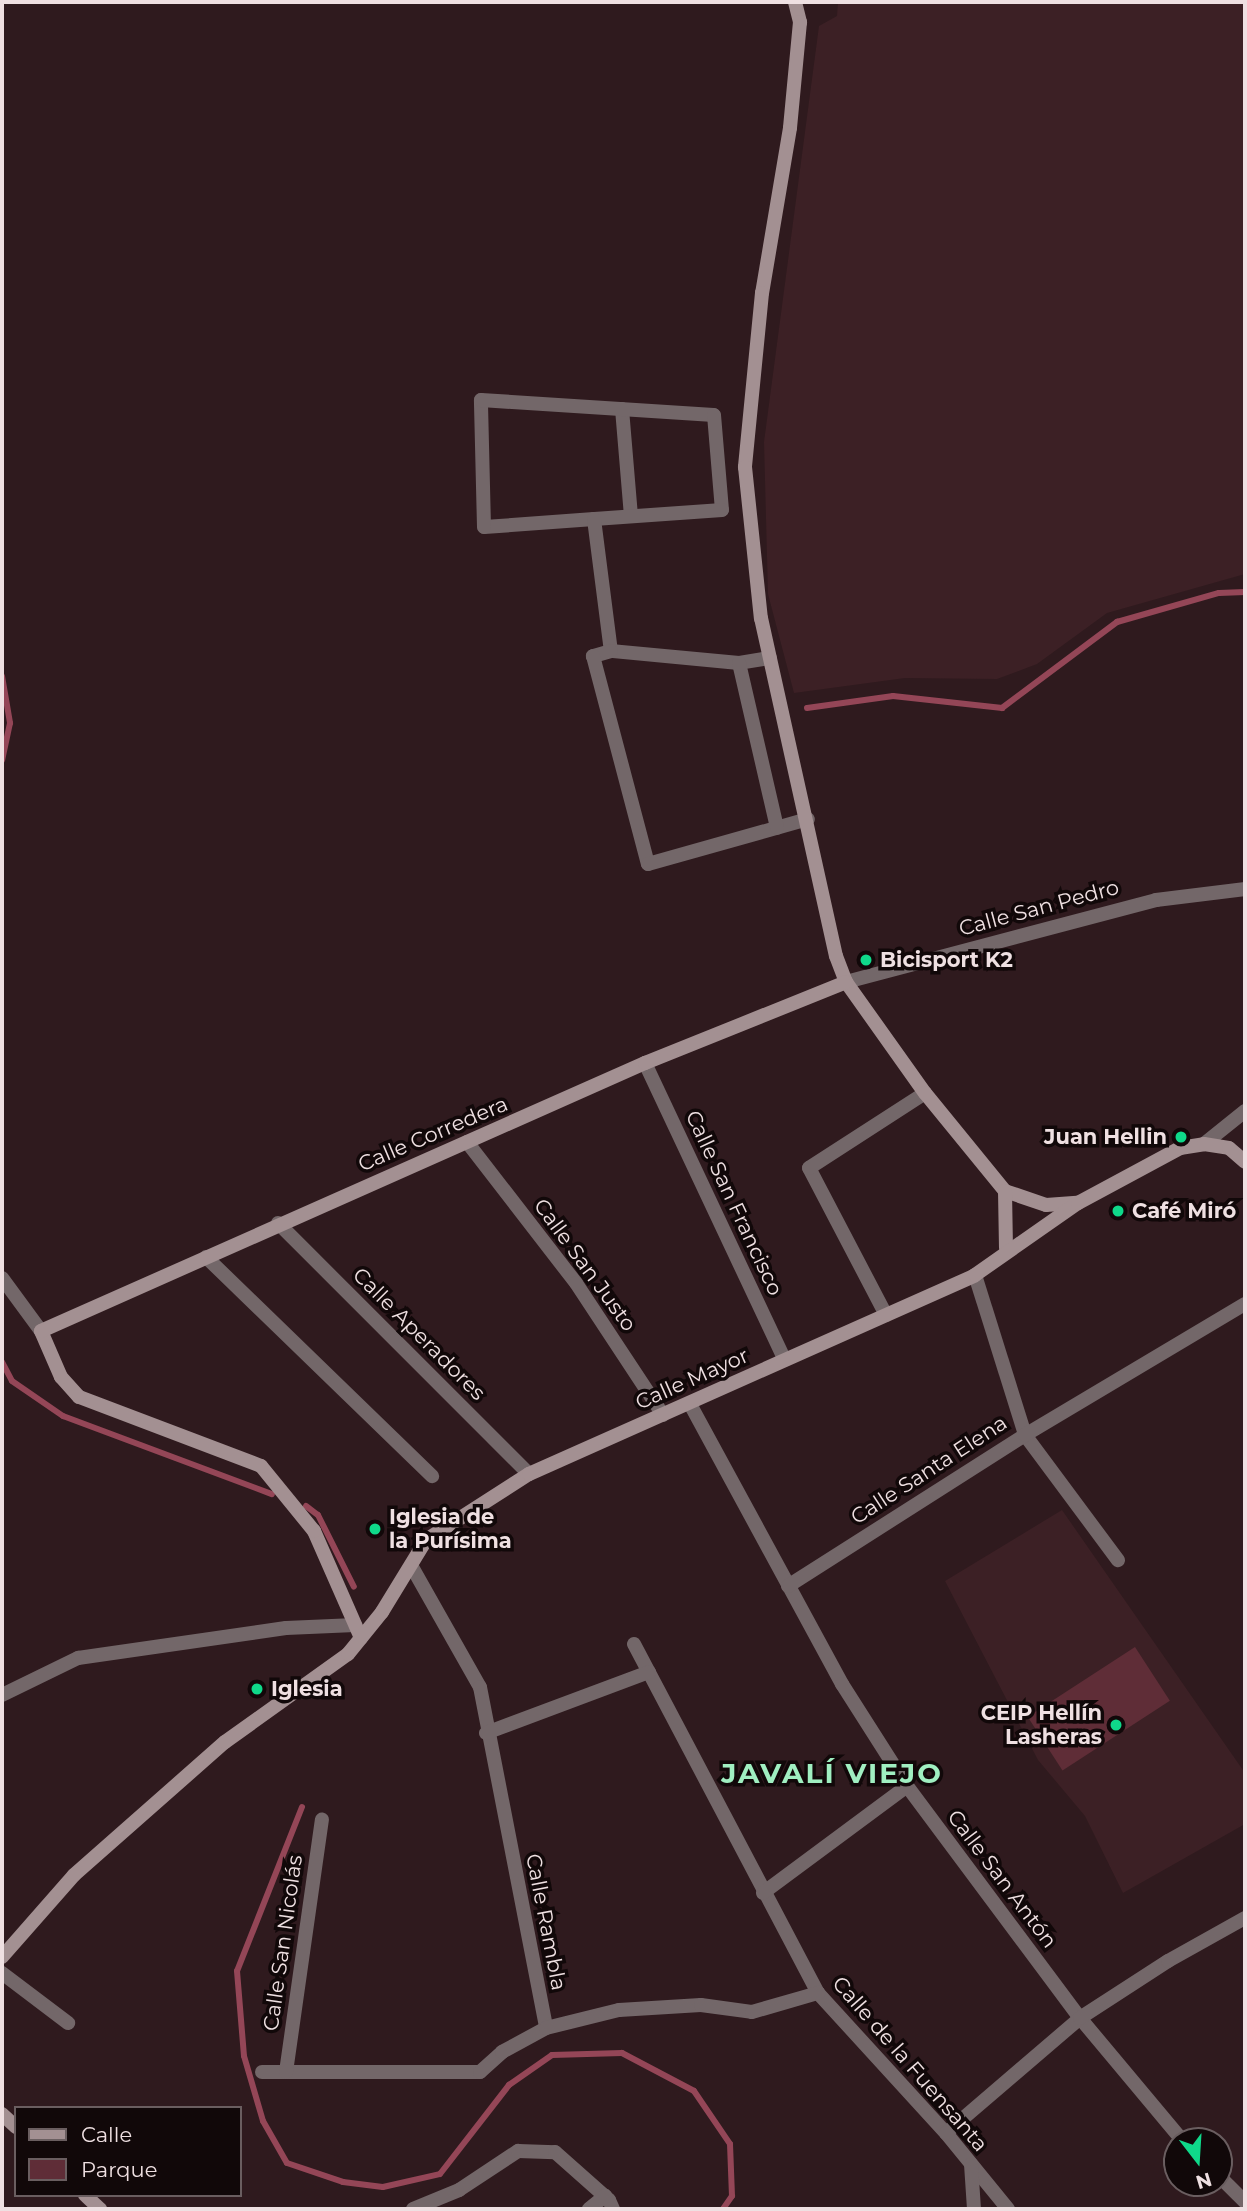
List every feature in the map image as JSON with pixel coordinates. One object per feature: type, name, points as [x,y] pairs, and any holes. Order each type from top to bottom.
[{"type":"street","points":[[795,2],[800,22],[790,128],[762,293],[745,467],[761,618],[808,819],[836,956],[846,982],[925,1093],[1005,1191],[1046,1205],[1078,1203]]},
{"type":"street","points":[[481,400],[714,415],[722,510],[631,516],[484,527],[481,400]]},
{"type":"street","points":[[622,409],[631,516]]},
{"type":"street","points":[[594,519],[611,652]]},
{"type":"street","points":[[770,658],[739,663],[611,652],[593,656],[648,864],[808,819]]},
{"type":"street","points":[[739,663],[777,828]]},
{"type":"street","name":"Calle San Pedro","points":[[846,982],[1156,900],[1245,889]]},
{"type":"street","name":"Calle Corredera","points":[[41,1331],[278,1223],[645,1063],[846,982]]},
{"type":"street","name":"Calle San Francisco","points":[[645,1063],[785,1360]]},
{"type":"street","points":[[886,1315],[809,1168],[925,1093]]},
{"type":"street","points":[[1204,1144],[1245,1111]]},
{"type":"street","name":"Calle San Justo","points":[[467,1142],[576,1283],[663,1415]]},
{"type":"street","points":[[1204,1144],[1229,1149],[1245,1162]]},
{"type":"street","name":"Calle Mayor","points":[[2,1957],[74,1875],[225,1742],[348,1654],[358,1632],[412,1567],[426,1540],[529,1474],[975,1275],[1006,1248],[1078,1203],[1180,1148],[1204,1144]]},
{"type":"street","points":[[1005,1191],[1006,1248]]},
{"type":"street","name":"Calle Aperadores","points":[[278,1223],[529,1474]]},
{"type":"street","points":[[206,1257],[432,1476]]},
{"type":"street","name":"Calle Santa Elena","points":[[788,1586],[1026,1435],[975,1275]]},
{"type":"street","points":[[2,1278],[41,1331],[61,1377],[79,1397],[261,1466],[314,1531],[358,1632],[286,1628],[78,1658],[2,1695]]},
{"type":"street","points":[[1118,1560],[1026,1435],[1245,1304]]},
{"type":"street","name":"Calle San Antón","points":[[690,1404],[788,1586],[907,1786],[1080,2018],[1172,2127]]},
{"type":"street","name":"Calle Rambla","points":[[412,1567],[480,1687],[486,1733],[546,2028]]},
{"type":"street","name":"Calle de la Fuensanta","points":[[634,1644],[818,1993],[946,2133],[1007,2209]]},
{"type":"street","points":[[486,1733],[649,1672]]},
{"type":"street","points":[[763,1893],[907,1786]]},
{"type":"street","name":"Calle San Nicolás","points":[[286,2072],[322,1820]]},
{"type":"street","points":[[946,2133],[1080,2018],[1245,1918]]},
{"type":"street","points":[[2,1973],[68,2023]]},
{"type":"street","points":[[262,2072],[480,2072],[502,2052],[546,2028],[619,2010],[701,2005],[752,2012],[818,1993]]},
{"type":"street","points":[[413,2209],[459,2190],[518,2151],[555,2151],[605,2196],[613,2209]]},
{"type":"street","points":[[971,2164],[974,2209]]},
{"type":"street","points":[[589,2209],[605,2196]]},
{"type":"street","points":[[87,2197],[100,2209]]},
{"type":"shaded area","points":[[838,2],[1245,2],[1245,574],[1107,613],[1037,664],[997,679],[905,678],[794,693],[768,594],[764,442],[819,26],[837,16]]},
{"type":"shaded area","name":"CEIP Hellín Lasheras","points":[[1062,1510],[1245,1773],[1245,1824],[1123,1893],[1085,1816],[1038,1760],[945,1581]]},
{"type":"green space","points":[[1135,1647],[1170,1701],[1063,1770],[1028,1717]]},
{"type":"waterway","points":[[807,708],[893,696],[1002,708],[1117,622],[1219,593],[1245,592]]},
{"type":"waterway","points":[[2,676],[10,723],[2,760]]},
{"type":"waterway","points":[[2,1362],[12,1381],[63,1416],[272,1494]]},
{"type":"waterway","points":[[306,1506],[318,1515],[354,1587]]},
{"type":"waterway","points":[[302,1807],[237,1971],[244,2056],[263,2121],[287,2163],[343,2182],[383,2187],[440,2174],[509,2085],[552,2055],[622,2053],[694,2091],[730,2144],[732,2196],[723,2209]]},
{"type":"place","name":"Bicisport K2","points":[[866,960]]},
{"type":"place","name":"Juan Hellin","points":[[1181,1137]]},
{"type":"place","name":"Café Miró","points":[[1118,1211]]},
{"type":"place","name":"Iglesia de la Purísima","points":[[375,1529]]},
{"type":"place","name":"Iglesia","points":[[257,1689]]},
{"type":"place","name":"CEIP Hellín Lasheras","points":[[1116,1725]]},
{"type":"district","name":"JAVALÍ VIEJO","points":[[832,1773]]}]
